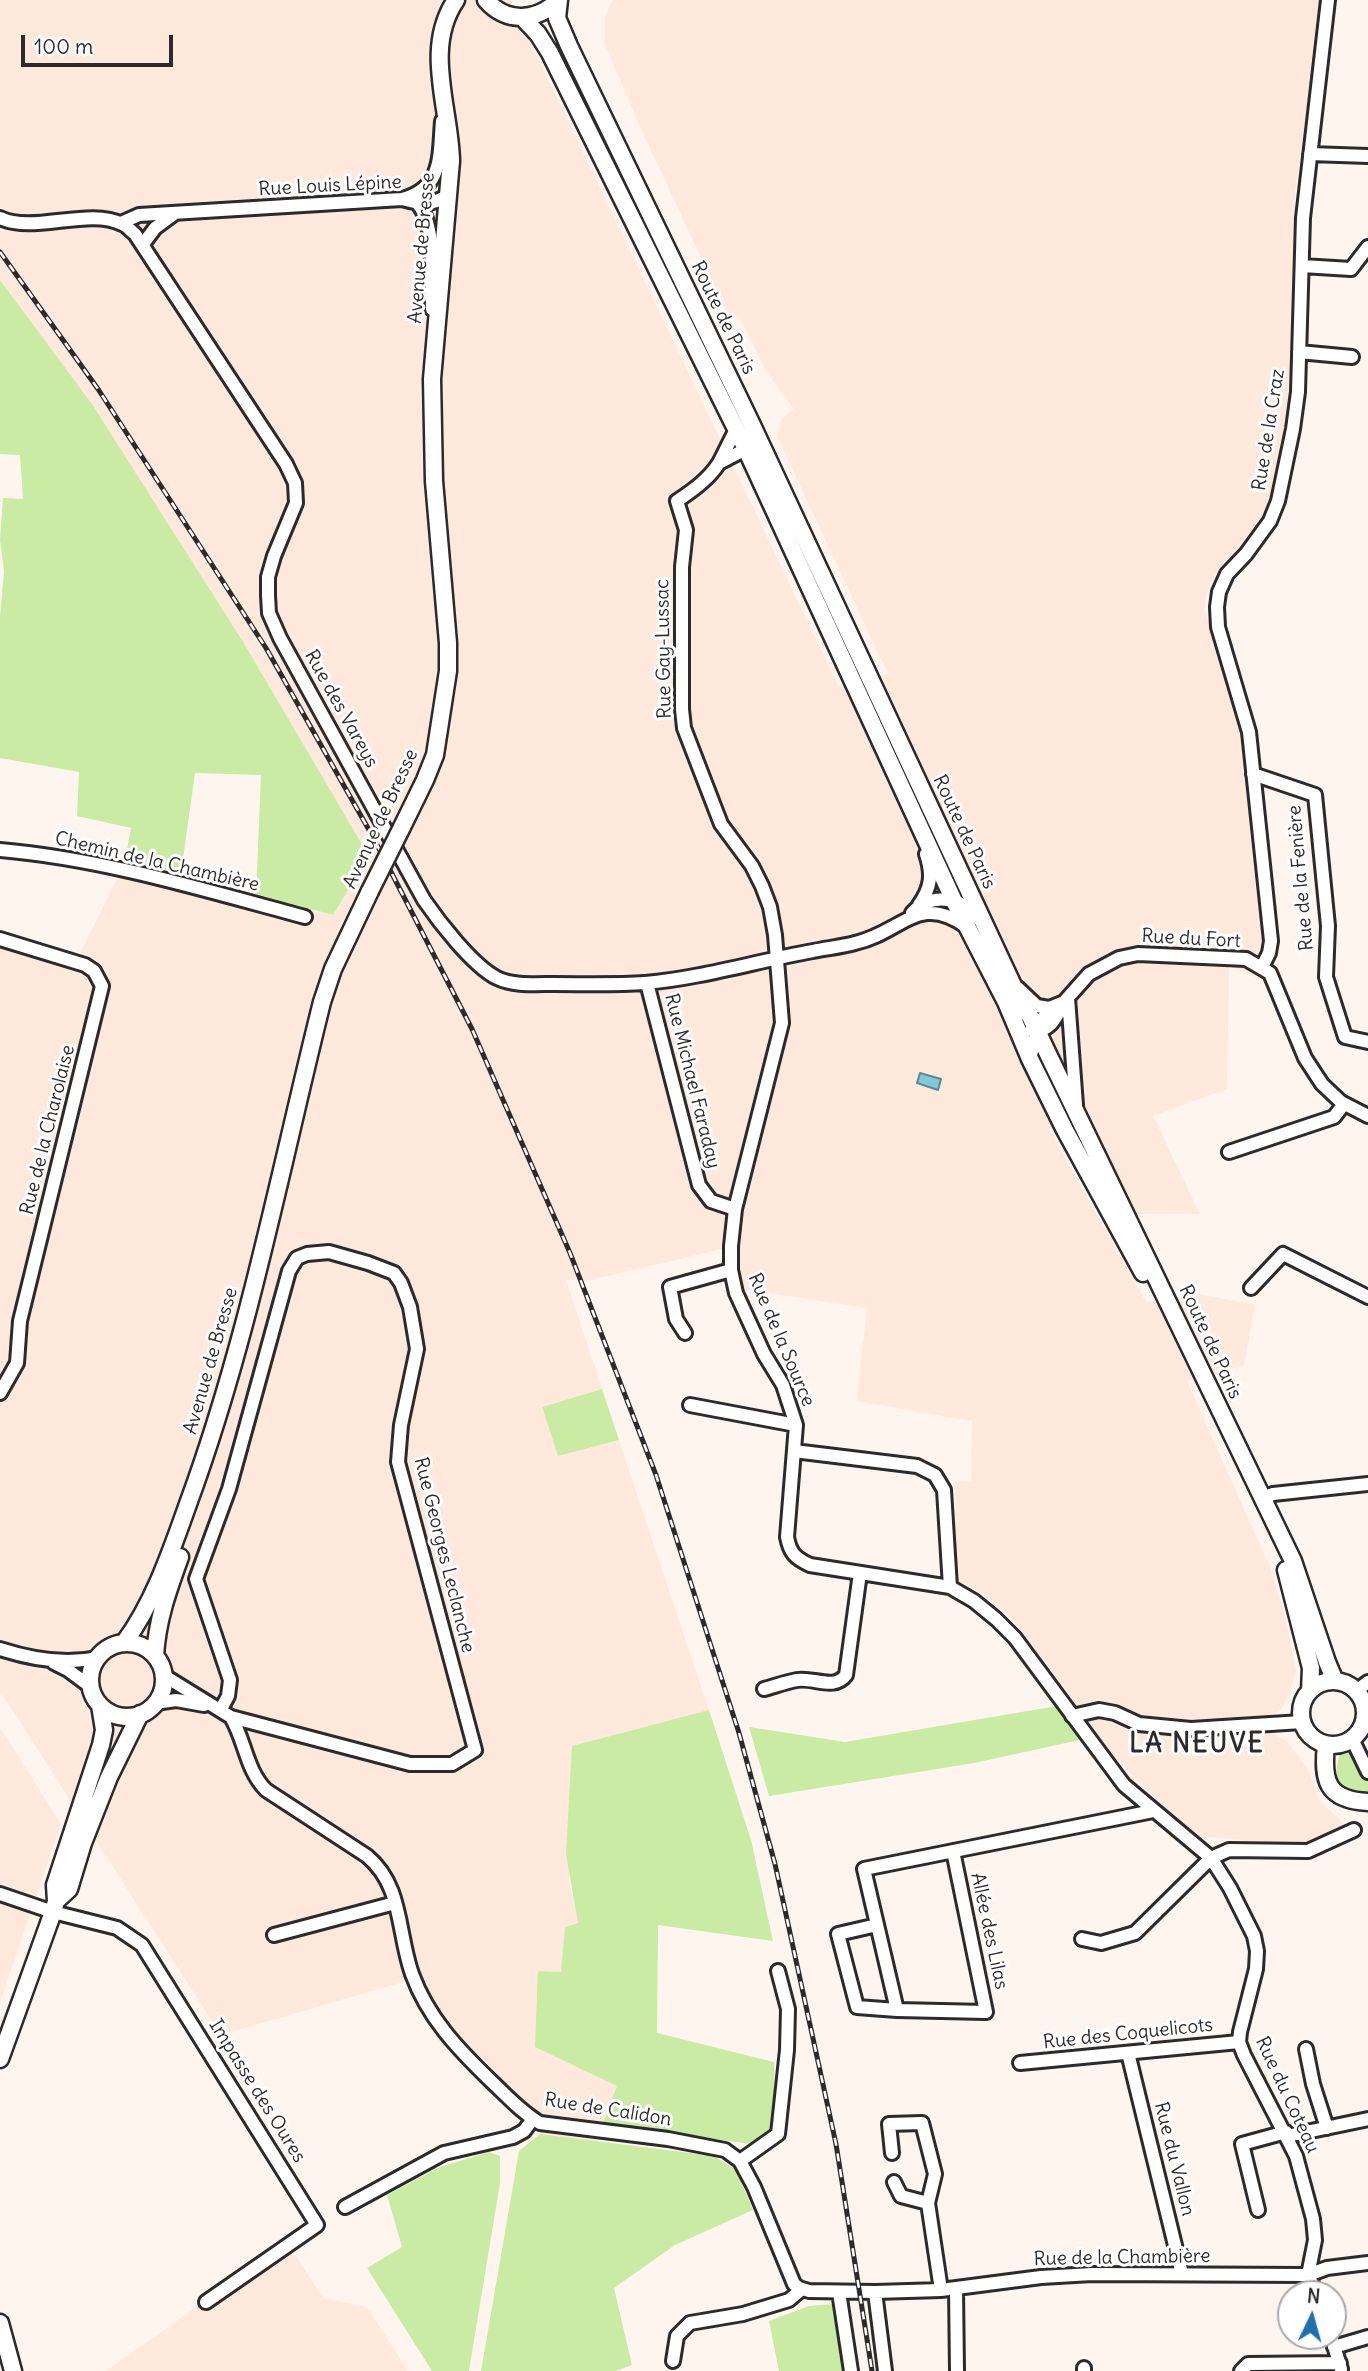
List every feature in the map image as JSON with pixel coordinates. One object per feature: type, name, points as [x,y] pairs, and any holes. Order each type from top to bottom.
[{"type":"main road","name":"Avenue de Bresse","points":[[124,1643],[166,1567],[201,1470],[239,1347],[322,1002],[333,969],[435,755],[448,671],[448,643],[432,449],[433,354],[451,145],[439,53],[441,30],[447,12],[456,0]]},
{"type":"main road","points":[[486,0],[500,13],[523,18],[549,10],[559,0]]},
{"type":"main road","name":"Route de Paris","points":[[559,0],[557,18],[569,46],[752,425],[986,929],[1293,1561],[1326,1662],[1335,1681]]},
{"type":"main road","name":"Route de Paris","points":[[523,18],[538,34],[550,53],[737,428],[954,901],[1006,1002],[1030,1059],[1175,1336],[1284,1566],[1311,1668],[1310,1691]]},
{"type":"main road","name":"Avenue de Bresse","points":[[155,1656],[156,1632],[182,1552],[201,1470]]},
{"type":"main road","points":[[0,2059],[55,1907],[69,1889],[83,1843],[109,1777],[140,1714],[155,1703],[163,1685],[163,1675],[155,1656],[146,1648],[135,1644],[124,1643],[104,1650],[97,1658],[90,1677],[91,1687],[100,1705],[104,1730],[55,1885],[55,1907]]},
{"type":"main road","points":[[1335,1681],[1362,1686],[1366,1726],[1358,1741],[1326,1745],[1311,1737],[1302,1722],[1302,1705],[1310,1691],[1326,1682],[1335,1681]]},
{"type":"main road","points":[[100,1705],[119,1715],[140,1714]]},
{"type":"main road","points":[[1326,1745],[1325,1777],[1330,1787],[1338,1796],[1368,1802]]},
{"type":"main road","points":[[0,2323],[13,2371]]},
{"type":"street","name":"Rue de la Craz","points":[[1262,967],[1271,941],[1249,733],[1218,627],[1217,603],[1227,574],[1259,537],[1270,521],[1278,501],[1297,403],[1303,218],[1328,0]]},
{"type":"street","points":[[402,199],[418,195],[428,187],[434,176],[441,136],[442,85]]},
{"type":"street","points":[[1310,154],[1368,156]]},
{"type":"street","points":[[418,204],[438,202],[448,195]]},
{"type":"street","name":"Rue Louis Lépine","points":[[121,223],[139,215],[402,199],[418,204],[425,212],[429,226],[433,354]]},
{"type":"street","points":[[143,244],[155,228],[174,214]]},
{"type":"street","points":[[0,218],[14,223],[96,219],[121,223]]},
{"type":"street","name":"Rue des Vareys","points":[[121,223],[143,244],[172,294],[286,464],[295,483],[296,503],[268,577],[269,613],[280,638],[424,900],[484,970],[508,982],[533,984],[647,982],[777,959],[873,938],[905,920],[923,912],[944,908],[954,901]]},
{"type":"street","points":[[1302,266],[1351,270],[1368,247]]},
{"type":"street","points":[[1299,352],[1352,357]]},
{"type":"street","name":"Rue Gay-Lussac","points":[[737,428],[719,463],[694,489],[677,501],[686,530],[682,567],[682,709],[684,728],[721,824],[752,866],[770,907],[777,959]]},
{"type":"street","name":"Rue Gay-Lussac","points":[[719,463],[746,449]]},
{"type":"street","name":"Rue de la Fenière","points":[[1253,774],[1315,795],[1328,926],[1326,977],[1345,1037],[1368,1042]]},
{"type":"street","name":"Rue des Vareys","points":[[905,920],[919,906],[932,875],[914,813]]},
{"type":"street","name":"Chemin de la Chambière","points":[[0,850],[86,861],[305,917]]},
{"type":"street","points":[[954,901],[964,880]]},
{"type":"street","points":[[919,906],[934,900],[954,901],[968,907],[986,929]]},
{"type":"street","points":[[933,911],[948,915],[969,928]]},
{"type":"street","name":"Rue de la Charolaise","points":[[0,939],[85,965],[94,971],[102,986],[27,1302],[20,1321],[17,1363],[0,1394]]},
{"type":"street","name":"Rue du Fort","points":[[1037,1031],[1049,1027],[1062,1002],[1089,974],[1104,964],[1138,954],[1246,960],[1270,973],[1305,1058],[1322,1084],[1344,1104],[1368,1116]]},
{"type":"street","name":"Rue de la Source","points":[[777,959],[782,1023],[735,1209],[731,1270],[736,1293],[783,1385],[796,1425],[787,1536],[789,1551],[797,1559],[810,1565],[950,1587],[974,1601],[1005,1629],[1107,1766],[1153,1811],[1211,1858]]},
{"type":"street","points":[[1010,979],[1037,1006],[1062,1002],[1076,1112]]},
{"type":"street","name":"Rue Michael Faraday","points":[[647,982],[699,1185],[711,1201],[735,1209]]},
{"type":"street","points":[[1006,1002],[1023,1025],[1037,1031],[1030,1059]]},
{"type":"street","points":[[1229,1152],[1334,1117],[1344,1104]]},
{"type":"street","name":"Rue Georges Leclanche","points":[[329,1252],[394,1273],[410,1307],[417,1349],[401,1425],[398,1462],[475,1750],[452,1764],[410,1764],[226,1713],[230,1680],[196,1579],[229,1489],[289,1271],[297,1258],[329,1252]]},
{"type":"street","points":[[1251,1288],[1283,1254],[1368,1297]]},
{"type":"street","points":[[685,1334],[676,1319],[670,1287],[731,1270]]},
{"type":"street","points":[[690,1405],[796,1425]]},
{"type":"street","points":[[794,1451],[917,1466],[935,1475],[944,1490],[950,1587]]},
{"type":"street","points":[[1262,1498],[1273,1494],[1368,1484]]},
{"type":"street","points":[[764,1689],[801,1679],[834,1684],[842,1681],[846,1675],[860,1573]]},
{"type":"street","points":[[0,1648],[40,1658],[69,1661],[97,1658]]},
{"type":"street","points":[[40,1658],[68,1670],[91,1687]]},
{"type":"street","points":[[163,1675],[226,1713]]},
{"type":"street","points":[[155,1703],[176,1700],[226,1713]]},
{"type":"street","points":[[1072,1716],[1099,1710],[1115,1713],[1139,1724],[1191,1729],[1302,1722]]},
{"type":"street","name":"Rue de Calidon","points":[[226,1713],[237,1728],[258,1782],[266,1790],[380,1866],[394,1891],[403,1943],[413,1976],[439,2026],[456,2047],[526,2115],[540,2123],[668,2139],[724,2150],[740,2161]]},
{"type":"street","points":[[1358,1741],[1368,1772]]},
{"type":"street","name":"Allée des Lilas","points":[[897,2010],[864,1869],[1153,1811]]},
{"type":"street","points":[[1082,1939],[1101,1942],[1135,1933],[1211,1858],[1229,1850],[1308,1851],[1354,1830]]},
{"type":"street","name":"Allée des Lilas","points":[[877,1925],[838,1934],[857,2007],[986,2012],[953,1851]]},
{"type":"street","name":"Rue du Coteau","points":[[1211,1858],[1230,1888],[1254,1936],[1256,1969],[1239,2042],[1296,2156],[1313,2219],[1315,2240],[1308,2275]]},
{"type":"street","points":[[0,1894],[55,1907]]},
{"type":"street","points":[[274,1935],[395,1903]]},
{"type":"street","name":"Impasse des Oures","points":[[55,1907],[117,1928],[142,1945],[317,2225],[206,2302]]},
{"type":"street","points":[[778,1971],[788,2009],[787,2050],[778,2134],[740,2161],[754,2187],[794,2284],[802,2289],[875,2292],[885,2371]]},
{"type":"street","name":"Rue des Coquelicots","points":[[1020,2063],[1239,2042]]},
{"type":"street","points":[[1306,2049],[1313,2084],[1327,2128]]},
{"type":"street","name":"Rue du Vallon","points":[[1128,2053],[1182,2274]]},
{"type":"street","points":[[345,2207],[444,2153],[513,2137],[524,2131],[533,2119]]},
{"type":"street","points":[[1258,2210],[1242,2144],[1368,2119]]},
{"type":"street","points":[[892,2154],[889,2124],[922,2123],[935,2174],[928,2203],[941,2290]]},
{"type":"street","points":[[894,2182],[901,2196],[928,2203]]},
{"type":"street","name":"Rue de la Chambière","points":[[875,2292],[941,2290],[1066,2275],[1308,2275],[1327,2268],[1368,2263]]},
{"type":"street","points":[[1308,2275],[1310,2280]]},
{"type":"street","points":[[956,2288],[957,2371]]},
{"type":"street","points":[[673,2361],[677,2336],[690,2323],[743,2314],[789,2300],[802,2289]]},
{"type":"street","points":[[839,2292],[851,2371]]},
{"type":"street","points":[[1347,2340],[1368,2337]]},
{"type":"street","points":[[1241,2371],[1248,2364],[1341,2367],[1336,2350]]},
{"type":"shaded area","points":[[0,0],[510,0],[838,685],[888,674],[777,436],[782,419],[794,409],[768,374],[740,318],[727,313],[640,127],[605,44],[605,17],[612,0],[1323,0],[1295,192],[1289,409],[1269,504],[1258,529],[1215,575],[1206,595],[1205,611],[1244,729],[1269,983],[1229,965],[1227,1089],[1153,1116],[1200,1214],[1132,1214],[1087,1125],[1049,1129],[1146,1302],[1198,1294],[1255,1305],[1244,1365],[1187,1381],[1272,1572],[1286,1620],[1296,1670],[1290,1692],[1281,1710],[1270,1715],[1276,1736],[1287,1741],[1308,1769],[1319,1800],[1347,1827],[1301,1845],[1194,1836],[1115,1758],[1010,1617],[980,1593],[955,1579],[955,1482],[971,1481],[972,1421],[857,1401],[867,1308],[742,1289],[738,1250],[726,1248],[590,1280],[566,1280],[602,1389],[542,1407],[558,1456],[619,1440],[709,1710],[572,1746],[569,1881],[579,1923],[565,1927],[562,1972],[538,1971],[618,2086],[597,2141],[540,2134],[438,2041],[406,1981],[221,2035],[0,1691],[0,936],[80,954],[125,862],[181,873],[333,915],[369,856],[242,640],[92,404],[0,280]]},
{"type":"shaded area","points":[[0,1727],[61,1824],[0,2002]]},
{"type":"shaded area","points":[[289,2253],[295,2255],[323,2298],[367,2307],[408,2371],[106,2371],[205,2301]]},
{"type":"green space","points":[[0,280],[92,404],[242,640],[369,856],[333,915],[256,894],[261,775],[195,773],[181,873],[125,862],[131,828],[77,816],[79,772],[0,758],[0,618],[4,571],[0,540],[3,498],[23,499],[20,455],[0,454]]},
{"type":"green space","points":[[602,1389],[619,1440],[558,1456],[542,1407]]},
{"type":"green space","points":[[1057,1706],[1080,1740],[974,1763],[769,1796],[749,1727],[845,1742]]},
{"type":"green space","points":[[709,1710],[751,1840],[773,1941],[658,1925],[657,2033],[774,2062],[775,2129],[751,2144],[603,2123],[617,2086],[535,2047],[538,1971],[561,1972],[565,1927],[578,1923],[566,1854],[572,1746]]},
{"type":"green space","points":[[1360,1749],[1368,1752],[1368,1794],[1344,1787],[1337,1778],[1340,1753]]},
{"type":"green space","points":[[540,2134],[714,2156],[736,2170],[753,2210],[675,2245],[614,2288],[632,2365],[616,2371],[481,2371],[519,2151]]},
{"type":"green space","points":[[489,2152],[500,2156],[500,2183],[469,2371],[432,2371],[367,2268],[402,2247],[387,2195],[440,2167]]},
{"type":"green space","points":[[835,2304],[845,2371],[779,2371],[769,2321],[809,2306]]},
{"type":"water","points":[[920,1073],[941,1079],[938,1090],[917,1083]]},
{"type":"railway","points":[[0,252],[98,389],[266,648],[373,837],[472,1029],[570,1253],[656,1475],[739,1733],[775,1864],[836,2144],[872,2371]]},
{"type":"district","name":"LA NEUVE","points":[[1197,1745]]}]
